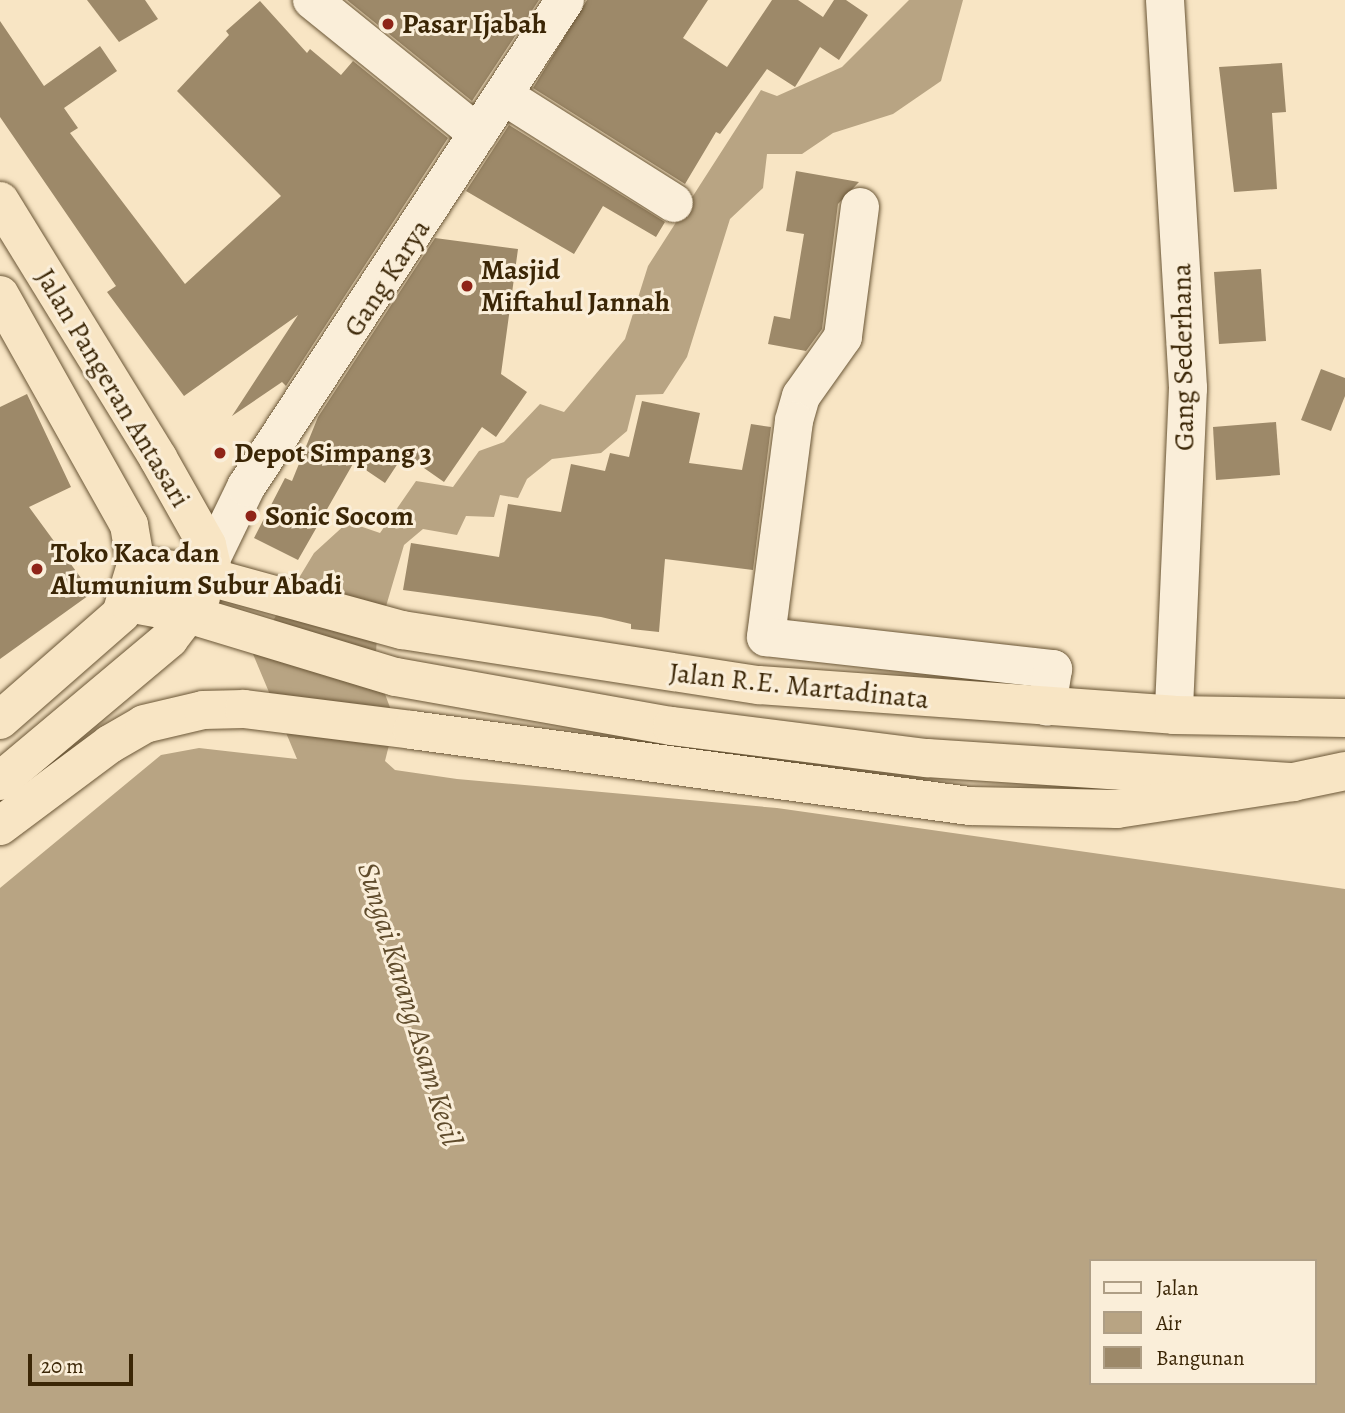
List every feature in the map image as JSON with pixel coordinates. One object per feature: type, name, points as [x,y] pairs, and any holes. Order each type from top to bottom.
[{"type":"highway","name":"Jalan Pangeran Antasari","points":[[0,201],[158,458],[214,568]]},
{"type":"highway","name":"Jalan Pangeran Antasari","points":[[0,295],[129,525],[136,565]]},
{"type":"highway","name":"Jalan R.E. Martadinata","points":[[136,565],[214,568],[260,591],[402,630],[759,685],[1174,715],[1345,718]]},
{"type":"highway","points":[[0,720],[87,649],[128,603],[136,565]]},
{"type":"highway","points":[[0,781],[169,639],[188,614],[214,568]]},
{"type":"highway","name":"Jalan R.E. Martadinata","points":[[128,603],[188,614],[237,632],[396,677],[672,726],[913,756],[1293,782],[1345,771]]},
{"type":"highway","points":[[0,826],[110,744],[144,724],[202,710],[244,709],[412,730],[970,806],[1118,809],[1293,782]]},
{"type":"street","points":[[313,0],[478,134]]},
{"type":"street","name":"Gang Karya","points":[[214,568],[246,487],[565,0]]},
{"type":"street","name":"Gang Sederhana","points":[[1165,0],[1188,388],[1174,715]]},
{"type":"street","points":[[503,95],[674,203]]},
{"type":"street","points":[[860,207],[843,337],[800,396],[793,421],[766,637],[1053,669],[1047,706]]},
{"type":"water","name":"Sungai Karang Asam Kecil","points":[[909,0],[963,0],[941,81],[893,114],[833,133],[802,154],[767,154],[763,188],[730,219],[687,357],[663,394],[636,395],[627,431],[601,453],[552,459],[527,479],[518,498],[500,495],[494,517],[466,516],[457,535],[423,529],[404,545],[377,637],[375,667],[395,721],[385,761],[395,770],[457,779],[777,808],[1345,889],[1345,1413],[0,1413],[0,888],[161,755],[199,748],[297,759],[253,654],[314,553],[348,522],[380,533],[416,481],[453,487],[479,451],[504,442],[540,404],[564,412],[625,339],[648,266],[761,90],[777,96],[842,67]]},
{"type":"building","points":[[87,0],[145,0],[158,19],[119,42]]},
{"type":"building","points":[[347,0],[539,0],[472,101]]},
{"type":"building","points":[[587,0],[708,0],[683,38],[727,67],[772,0],[798,0],[823,17],[834,0],[846,0],[868,15],[839,60],[820,47],[795,87],[767,69],[720,134],[716,132],[685,184],[533,88]]},
{"type":"building","points":[[260,1],[307,53],[310,49],[341,75],[353,61],[448,138],[286,386],[282,382],[232,416],[298,315],[184,396],[107,292],[116,286],[0,117],[0,21],[44,86],[100,46],[117,71],[64,108],[78,128],[70,133],[185,284],[281,196],[177,91],[229,35],[226,31]]},
{"type":"building","points":[[1282,63],[1286,112],[1272,113],[1277,189],[1234,192],[1219,67]]},
{"type":"building","points":[[509,125],[665,222],[656,237],[603,206],[574,254],[466,191]]},
{"type":"building","points":[[796,171],[859,182],[838,204],[822,329],[806,351],[768,344],[774,316],[790,319],[804,234],[786,231]]},
{"type":"building","points":[[435,238],[518,249],[501,374],[527,392],[496,437],[482,427],[444,482],[404,454],[385,483],[354,462],[298,560],[254,538],[285,478],[292,481],[318,417]]},
{"type":"building","points":[[1261,269],[1266,341],[1219,344],[1214,272]]},
{"type":"building","points":[[1321,369],[1345,378],[1345,396],[1331,431],[1301,420]]},
{"type":"building","points":[[27,394],[71,487],[29,507],[92,593],[0,659],[0,407]]},
{"type":"building","points":[[642,401],[700,413],[689,463],[742,470],[751,424],[771,427],[753,570],[665,559],[659,632],[631,629],[631,624],[601,617],[403,590],[411,543],[499,557],[508,504],[561,512],[571,464],[605,471],[610,453],[629,457]]},
{"type":"building","points":[[1276,422],[1280,475],[1216,480],[1213,427]]},
{"type":"place","name":"Pasar Ijabah","points":[[388,24]]},
{"type":"place","name":"Masjid Miftahul Jannah","points":[[467,286]]},
{"type":"place","name":"Depot Simpang 3","points":[[220,453]]},
{"type":"place","name":"Sonic Socom","points":[[251,516]]},
{"type":"place","name":"Toko Kaca dan Alumunium Subur Abadi","points":[[37,569]]}]
